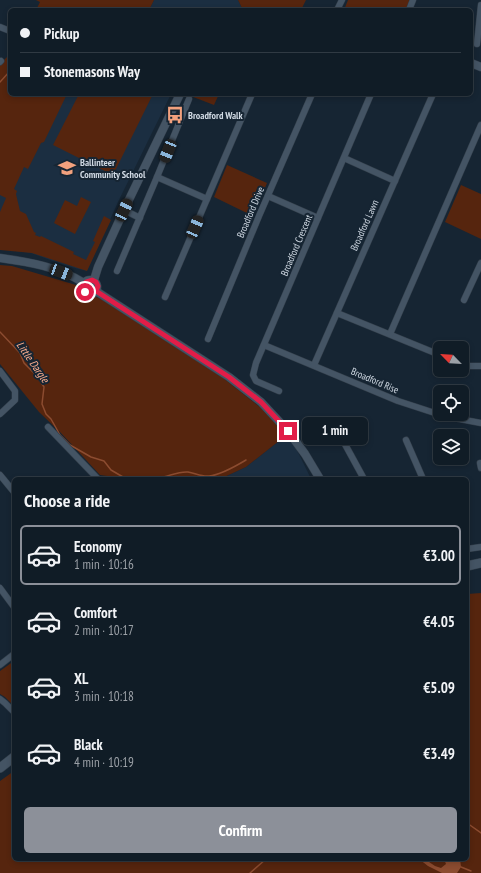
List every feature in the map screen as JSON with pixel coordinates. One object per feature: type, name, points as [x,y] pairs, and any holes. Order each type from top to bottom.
[{"type":"main road","points":[[469,566],[481,563]]},
{"type":"main road","points":[[0,768],[12,759]]},
{"type":"street","points":[[338,8],[342,0]]},
{"type":"street","points":[[477,44],[481,5]]},
{"type":"street","points":[[94,280],[98,267],[124,210],[179,96]]},
{"type":"street","points":[[165,297],[251,96]]},
{"type":"street","name":"Broadford Drive","points":[[208,339],[311,96]]},
{"type":"street","name":"Broadford Crescent","points":[[280,391],[256,381],[253,375],[256,363],[370,96]]},
{"type":"street","name":"Broadford Lawn","points":[[314,365],[432,96]]},
{"type":"street","points":[[116,271],[140,218],[189,99]]},
{"type":"street","points":[[390,334],[481,125]]},
{"type":"street","points":[[344,158],[395,181]]},
{"type":"street","points":[[157,177],[207,199]]},
{"type":"street","points":[[268,196],[318,218]]},
{"type":"street","points":[[124,210],[140,218]]},
{"type":"street","points":[[0,258],[27,262],[46,267],[71,276],[84,283]]},
{"type":"street","points":[[464,300],[481,263]]},
{"type":"street","points":[[84,283],[89,280],[94,280]]},
{"type":"street","points":[[94,280],[98,286],[96,291]]},
{"type":"street","points":[[84,283],[83,288],[87,293],[93,293],[96,291]]},
{"type":"street","points":[[96,291],[229,377],[261,402],[288,431],[305,454],[319,477]]},
{"type":"street","points":[[336,313],[433,352]]},
{"type":"street","name":"Broadford Rise","points":[[264,345],[398,401],[444,416],[481,423]]},
{"type":"street","points":[[469,366],[481,366]]},
{"type":"street","points":[[0,371],[15,391],[15,400],[0,414]]},
{"type":"street","points":[[48,426],[96,477]]},
{"type":"street","points":[[335,426],[363,477]]},
{"type":"street","points":[[406,440],[422,477]]},
{"type":"street","points":[[0,475],[12,490]]},
{"type":"street","points":[[469,549],[481,547]]},
{"type":"street","points":[[0,588],[12,604]]},
{"type":"street","points":[[0,666],[12,657]]},
{"type":"street","points":[[2,703],[12,710]]},
{"type":"shaded area","points":[[36,0],[154,0],[150,8],[37,8],[40,2]]},
{"type":"shaded area","points":[[154,0],[238,0],[242,8],[150,8]]},
{"type":"shaded area","points":[[238,0],[306,0],[302,8],[242,8]]},
{"type":"shaded area","points":[[348,0],[410,0],[407,8],[345,8]]},
{"type":"shaded area","points":[[8,56],[8,96],[66,96],[44,142],[41,143],[28,169],[24,167],[14,189],[17,191],[16,194],[20,211],[26,214],[34,232],[36,233],[35,235],[41,236],[74,252],[73,254],[86,260],[95,242],[93,241],[104,216],[111,220],[87,271],[32,253],[0,250],[0,212],[6,198],[0,195],[0,64]]},
{"type":"shaded area","name":"Ballinteer Community School","points":[[0,89],[8,93],[8,96],[170,96],[118,202],[87,271],[67,266],[31,253],[0,249]]},
{"type":"shaded area","points":[[78,96],[152,96],[113,175],[53,145]]},
{"type":"shaded area","points":[[191,96],[218,96],[214,105]]},
{"type":"shaded area","points":[[227,165],[267,183],[253,216],[214,197]]},
{"type":"shaded area","points":[[461,185],[481,194],[481,239],[445,222]]},
{"type":"shaded area","points":[[81,197],[91,202],[75,234],[54,223],[65,200],[77,206]]},
{"type":"shaded area","points":[[0,265],[12,266],[76,285],[81,293],[86,297],[96,297],[108,302],[222,377],[261,408],[286,434],[246,467],[224,477],[109,477],[100,475],[39,412],[0,364]]},
{"type":"shaded area","points":[[286,434],[296,448],[310,477],[224,477],[246,467]]},
{"type":"shaded area","points":[[481,593],[481,873],[0,873],[0,781],[12,772],[12,861],[469,861],[469,594]]},
{"type":"shaded area","points":[[12,662],[12,704],[0,694],[0,671]]},
{"type":"shaded area","points":[[422,861],[429,861],[435,866],[441,868],[446,864],[445,861],[460,861],[461,867],[457,873],[442,873]]},
{"type":"waterway","points":[[0,82],[8,73]]},
{"type":"waterway","name":"Little Dargle","points":[[0,332],[20,353],[24,363],[37,376],[44,387],[42,404],[46,414],[51,419],[60,435],[70,445],[91,457],[104,461],[111,470],[123,477]]},
{"type":"waterway","points":[[162,477],[184,472],[191,472],[204,476],[214,475],[228,470],[246,460]]},
{"type":"waterway","name":"Little Dargle","points":[[469,824],[481,833]]},
{"type":"waterway","points":[[250,873],[264,861]]},
{"type":"waterway","points":[[461,867],[471,871]]},
{"type":"place","name":"Broadford Walk","points":[[175,115]]},
{"type":"place","name":"Ballinteer Community School","points":[[67,168]]},
{"type":"route","points":[[85,292],[83,288],[87,280],[94,280],[98,286],[96,291],[229,377],[261,402],[288,431]]}]
